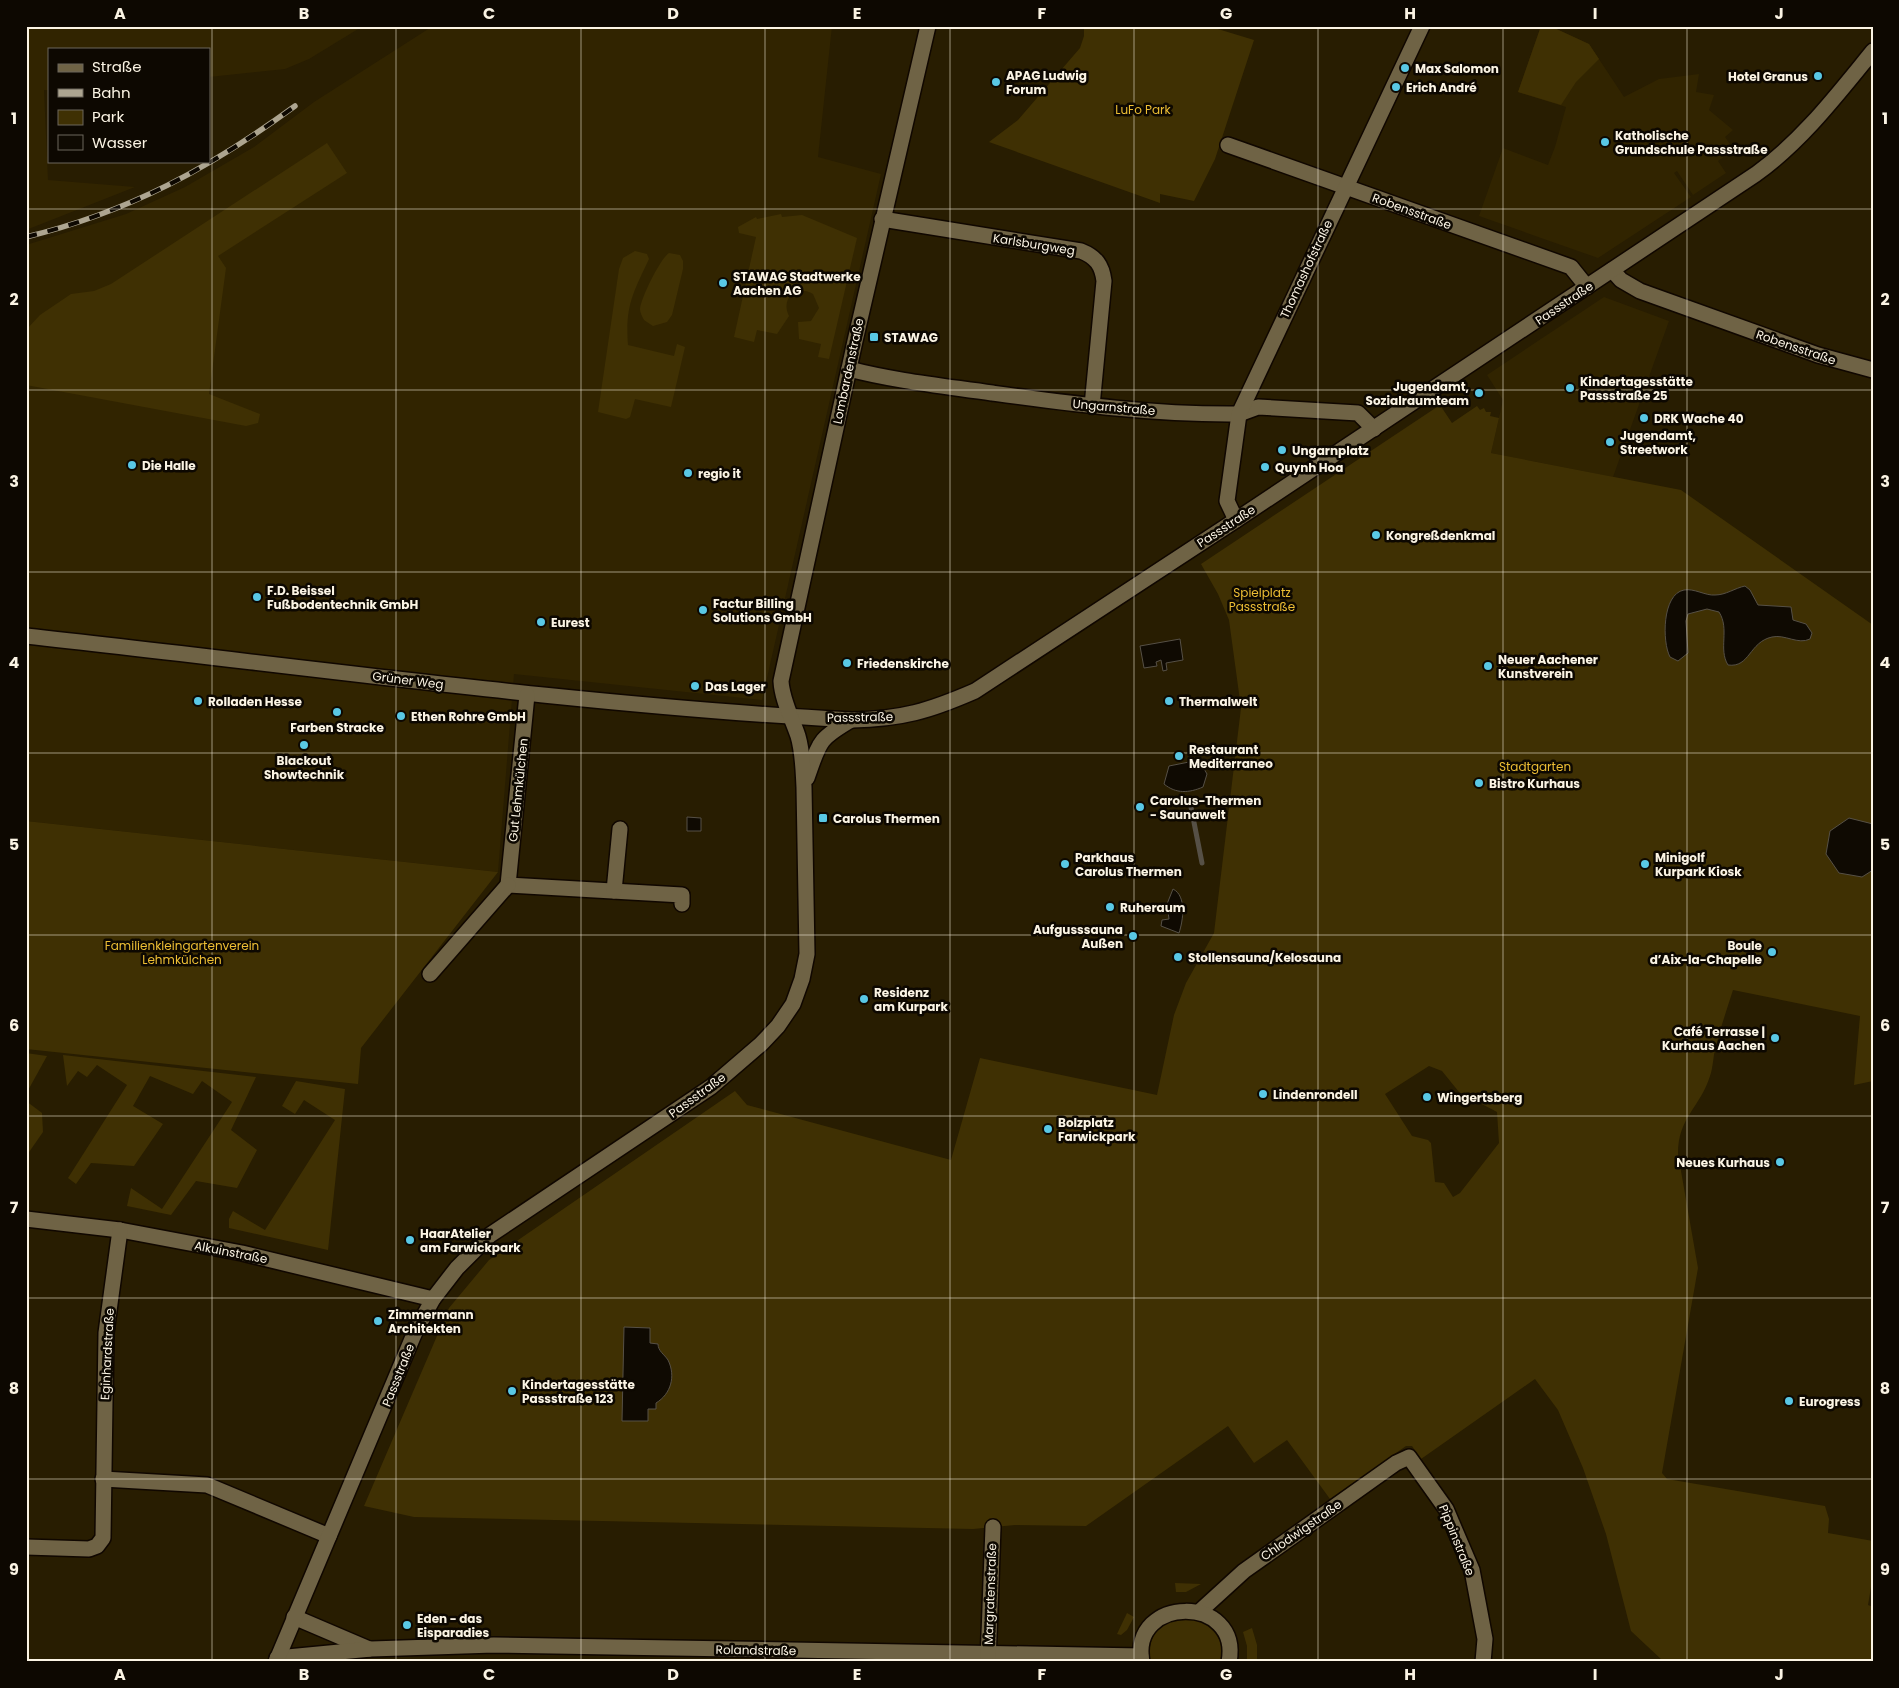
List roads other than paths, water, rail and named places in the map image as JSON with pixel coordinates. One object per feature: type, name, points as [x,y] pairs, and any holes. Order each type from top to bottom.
[{"type":"street","name":"Lombardenstraße","points":[[790,716],[781,690],[781,681],[848,368],[928,26]]},
{"type":"street","name":"Thomashofstraße","points":[[1236,520],[1226,501],[1239,414],[1422,26]]},
{"type":"street","name":"Passstraße","points":[[276,1660],[415,1332],[433,1298],[457,1268],[490,1235],[711,1087],[761,1044],[778,1026],[793,1004],[802,979],[807,954],[803,760],[790,716],[852,720],[885,719],[929,710],[975,691],[1587,288],[1756,174],[1787,150],[1873,51]]},
{"type":"street","name":"Robensstraße","points":[[1228,145],[1571,267],[1587,288]]},
{"type":"street","name":"Karlsburgweg","points":[[882,219],[1081,252],[1094,258],[1103,271],[1104,280],[1092,406]]},
{"type":"street","name":"Robensstraße","points":[[1612,270],[1621,280],[1640,291],[1818,355],[1873,370]]},
{"type":"street","name":"Ungarnstraße","points":[[848,368],[899,379],[1092,406],[1239,414],[1258,407],[1358,413],[1374,429]]},
{"type":"street","name":"Grüner Weg","points":[[26,636],[527,695],[790,716]]},
{"type":"street","name":"Gut Lehmkülchen","points":[[508,885],[527,695]]},
{"type":"street","points":[[804,787],[821,741],[828,734],[852,720]]},
{"type":"street","points":[[614,891],[620,829]]},
{"type":"street","points":[[430,974],[508,885],[682,895],[682,904]]},
{"type":"street","name":"Alkuinstraße","points":[[26,1219],[120,1230],[242,1253],[433,1298]]},
{"type":"street","name":"Eginhardstraße","points":[[26,1547],[89,1549],[97,1546],[103,1538],[106,1333],[120,1230]]},
{"type":"street","name":"Chlodwigstraße","points":[[1199,1612],[1244,1571],[1396,1463],[1410,1458]]},
{"type":"street","name":"Pippinstraße","points":[[1410,1458],[1446,1508],[1472,1570],[1485,1639],[1483,1662]]},
{"type":"street","points":[[103,1478],[207,1485],[329,1536]]},
{"type":"street","name":"Margratenstraße","points":[[988,1658],[993,1527]]},
{"type":"street","points":[[1141,1659],[1146,1633],[1159,1619],[1175,1611],[1187,1610],[1199,1612],[1212,1618],[1222,1628],[1228,1642],[1229,1662]]},
{"type":"street","name":"Rolandstraße","points":[[294,1617],[371,1649]]},
{"type":"street","name":"Rolandstraße","points":[[276,1660],[310,1659],[371,1649],[494,1645],[960,1653],[988,1658],[1141,1659]]},
{"type":"water","points":[[1745,586],[1750,590],[1758,605],[1791,607],[1793,620],[1806,624],[1812,633],[1810,639],[1801,641],[1777,636],[1772,637],[1759,644],[1741,663],[1728,665],[1724,652],[1724,625],[1722,619],[1719,612],[1707,609],[1688,614],[1686,621],[1688,653],[1678,661],[1670,657],[1666,641],[1666,619],[1671,600],[1677,593],[1688,590],[1719,595]]},
{"type":"water","points":[[1180,639],[1183,660],[1166,663],[1167,670],[1163,671],[1161,660],[1156,662],[1157,666],[1144,668],[1140,646]]},
{"type":"water","points":[[1199,760],[1207,774],[1203,787],[1178,791],[1164,784],[1169,766]]},
{"type":"water","points":[[687,817],[701,818],[701,831],[687,831]]},
{"type":"water","points":[[1849,818],[1873,824],[1873,870],[1862,877],[1839,873],[1826,854],[1830,831]]},
{"type":"water","points":[[1173,889],[1180,897],[1183,909],[1179,933],[1161,926],[1162,920],[1169,919],[1167,904]]},
{"type":"water","points":[[624,1327],[650,1328],[650,1343],[658,1344],[659,1349],[668,1360],[672,1372],[671,1384],[665,1395],[656,1403],[656,1409],[648,1409],[648,1421],[622,1421]]},
{"type":"waterway","points":[[1190,802],[1202,863]]},
{"type":"railway","points":[[26,237],[100,215],[167,185],[232,149],[295,106]]},
{"type":"place","name":"Max Salomon","points":[[1405,68]]},
{"type":"place","name":"Hotel Granus","points":[[1818,76]]},
{"type":"place","name":"APAG Ludwig Forum","points":[[996,82]]},
{"type":"place","name":"Erich André","points":[[1396,87]]},
{"type":"place","name":"Katholische Grundschule Passstraße","points":[[1605,142]]},
{"type":"place","name":"STAWAG Stadtwerke Aachen AG","points":[[723,283]]},
{"type":"place","name":"STAWAG","points":[[874,337]]},
{"type":"place","name":"Kindertagesstätte Passstraße 25","points":[[1570,388]]},
{"type":"place","name":"Jugendamt, Sozialraumteam","points":[[1479,393]]},
{"type":"place","name":"DRK Wache 40","points":[[1644,418]]},
{"type":"place","name":"Jugendamt, Streetwork","points":[[1610,442]]},
{"type":"place","name":"Ungarnplatz","points":[[1282,450]]},
{"type":"place","name":"Die Halle","points":[[132,465]]},
{"type":"place","name":"Quynh Hoa","points":[[1265,467]]},
{"type":"place","name":"regio it","points":[[688,473]]},
{"type":"place","name":"Kongreßdenkmal","points":[[1376,535]]},
{"type":"place","name":"F.D. Beissel Fußbodentechnik GmbH","points":[[257,597]]},
{"type":"place","name":"Factur Billing Solutions GmbH","points":[[703,610]]},
{"type":"place","name":"Eurest","points":[[541,622]]},
{"type":"place","name":"Friedenskirche","points":[[847,663]]},
{"type":"place","name":"Neuer Aachener Kunstverein","points":[[1488,666]]},
{"type":"place","name":"Das Lager","points":[[695,686]]},
{"type":"place","name":"Rolladen Hesse","points":[[198,701]]},
{"type":"place","name":"Thermalwelt","points":[[1169,701]]},
{"type":"place","name":"Farben Stracke","points":[[337,712]]},
{"type":"place","name":"Ethen Rohre GmbH","points":[[401,716]]},
{"type":"place","name":"Blackout Showtechnik","points":[[304,745]]},
{"type":"place","name":"Restaurant Mediterraneo","points":[[1179,756]]},
{"type":"place","name":"Bistro Kurhaus","points":[[1479,783]]},
{"type":"place","name":"Carolus-Thermen - Saunawelt","points":[[1140,807]]},
{"type":"place","name":"Carolus Thermen","points":[[823,818]]},
{"type":"place","name":"Parkhaus Carolus Thermen","points":[[1065,864]]},
{"type":"place","name":"Minigolf Kurpark Kiosk","points":[[1645,864]]},
{"type":"place","name":"Ruheraum","points":[[1110,907]]},
{"type":"place","name":"Aufgusssauna Außen","points":[[1133,936]]},
{"type":"place","name":"Boule d’Aix-la-Chapelle","points":[[1772,952]]},
{"type":"place","name":"Stollensauna/Kelosauna","points":[[1178,957]]},
{"type":"place","name":"Residenz am Kurpark","points":[[864,999]]},
{"type":"place","name":"Café Terrasse | Kurhaus Aachen","points":[[1775,1038]]},
{"type":"place","name":"Lindenrondell","points":[[1263,1094]]},
{"type":"place","name":"Wingertsberg","points":[[1427,1097]]},
{"type":"place","name":"Bolzplatz Farwickpark","points":[[1048,1129]]},
{"type":"place","name":"Neues Kurhaus","points":[[1780,1162]]},
{"type":"place","name":"HaarAtelier am Farwickpark","points":[[410,1240]]},
{"type":"place","name":"Zimmermann Architekten","points":[[378,1321]]},
{"type":"place","name":"Kindertagesstätte Passstraße 123","points":[[512,1391]]},
{"type":"place","name":"Eurogress","points":[[1789,1401]]},
{"type":"place","name":"Eden - das Eisparadies","points":[[407,1625]]},
{"type":"park label","name":"LuFo Park","points":[[1143,109]]},
{"type":"park label","name":"Spielplatz Passstraße","points":[[1262,599]]},
{"type":"park label","name":"Stadtgarten","points":[[1535,766]]},
{"type":"park label","name":"Familienkleingartenverein Lehmkülchen","points":[[182,952]]}]
